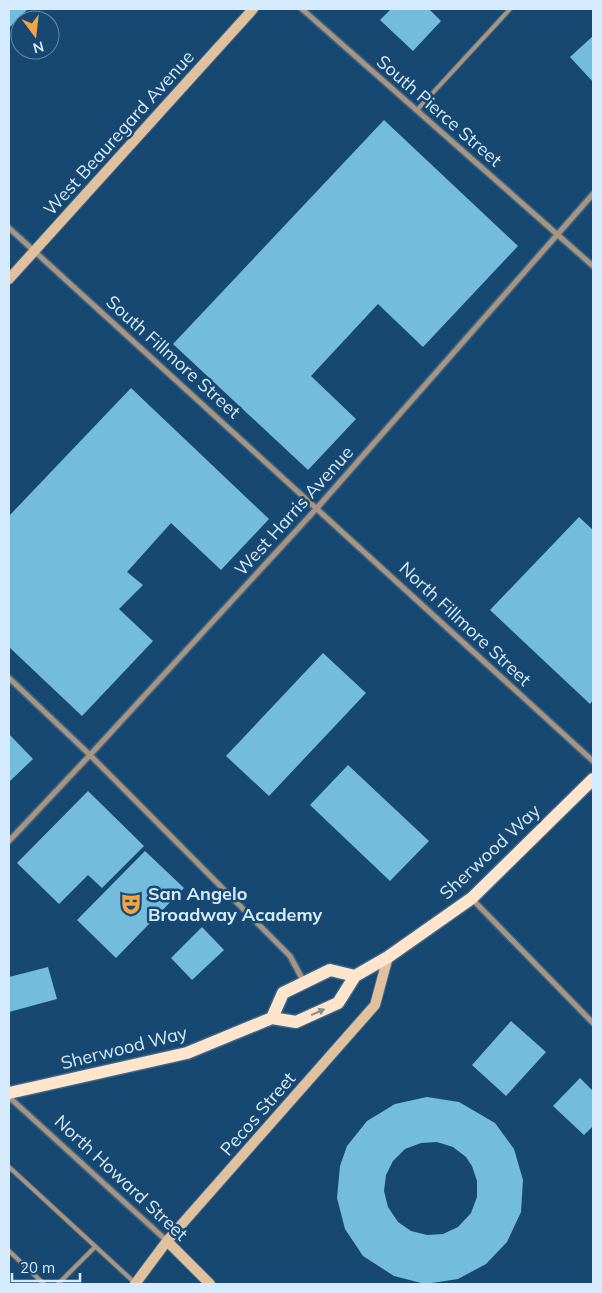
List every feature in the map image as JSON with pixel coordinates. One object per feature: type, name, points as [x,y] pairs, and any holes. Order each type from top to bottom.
[{"type":"main road","name":"Sherwood Way","points":[[9,1093],[187,1053],[272,1018],[296,1022],[338,1003],[355,976],[388,957],[472,898],[593,779]]},
{"type":"main road","points":[[272,1018],[282,993],[330,970],[355,976]]},
{"type":"street","name":"West Beauregard Avenue","points":[[9,279],[253,9]]},
{"type":"street","name":"South Pierce Street","points":[[302,9],[593,266]]},
{"type":"street","name":"West Harris Avenue","points":[[9,840],[90,755],[317,508],[593,194]]},
{"type":"street","name":"South Fillmore Street","points":[[9,228],[317,508]]},
{"type":"street","name":"North Fillmore Street","points":[[317,508],[593,761]]},
{"type":"street","points":[[9,678],[90,755],[290,956],[304,983]]},
{"type":"street","points":[[472,898],[593,1023]]},
{"type":"street","name":"Pecos Street","points":[[135,1284],[167,1241],[375,1005],[388,957]]},
{"type":"street","name":"North Howard Street","points":[[9,1097],[167,1241],[210,1284]]},
{"type":"lane","points":[[417,110],[510,9]]},
{"type":"lane","points":[[9,1167],[135,1284]]},
{"type":"lane","points":[[58,1284],[95,1247]]},
{"type":"lane","points":[[9,1251],[44,1284]]},
{"type":"building","points":[[9,9],[28,9],[10,10],[9,28]]},
{"type":"building","points":[[391,9],[429,9],[441,21],[413,51],[380,20]]},
{"type":"building","points":[[593,36],[593,82],[570,57]]},
{"type":"building","points":[[384,120],[518,246],[423,347],[378,304],[311,376],[356,419],[308,470],[173,344]]},
{"type":"building","points":[[131,388],[269,519],[221,570],[171,523],[127,572],[143,585],[119,609],[153,641],[82,716],[9,647],[9,516]]},
{"type":"building","points":[[579,517],[593,530],[593,700],[590,704],[490,610]]},
{"type":"building","points":[[323,653],[366,693],[269,796],[226,756]]},
{"type":"building","points":[[9,734],[33,759],[9,782]]},
{"type":"building","points":[[348,765],[429,841],[390,881],[310,805]]},
{"type":"building","points":[[88,791],[144,846],[102,888],[88,875],[59,904],[17,863]]},
{"type":"building","name":"San Angelo Broadway Academy","points":[[145,851],[184,888],[116,958],[77,920]]},
{"type":"building","points":[[202,927],[224,950],[192,980],[171,958]]},
{"type":"building","points":[[48,967],[57,999],[9,1012],[9,977]]},
{"type":"building","points":[[511,1021],[546,1052],[506,1096],[472,1065]]},
{"type":"building","points":[[580,1078],[593,1091],[593,1126],[584,1135],[553,1106]]},
{"type":"building","points":[[427,1097],[459,1102],[495,1123],[514,1149],[523,1180],[521,1212],[507,1242],[486,1264],[458,1279],[425,1284],[394,1276],[363,1256],[345,1229],[337,1198],[340,1166],[347,1146],[367,1121],[395,1104]],"holes":[[[437,1142],[453,1147],[466,1157],[472,1166],[477,1181],[477,1197],[471,1213],[458,1227],[443,1234],[427,1235],[411,1231],[398,1222],[388,1207],[384,1191],[386,1175],[393,1161],[405,1149],[421,1143]]]},
{"type":"place","name":"San Angelo Broadway Academy","points":[[131,904]]}]
